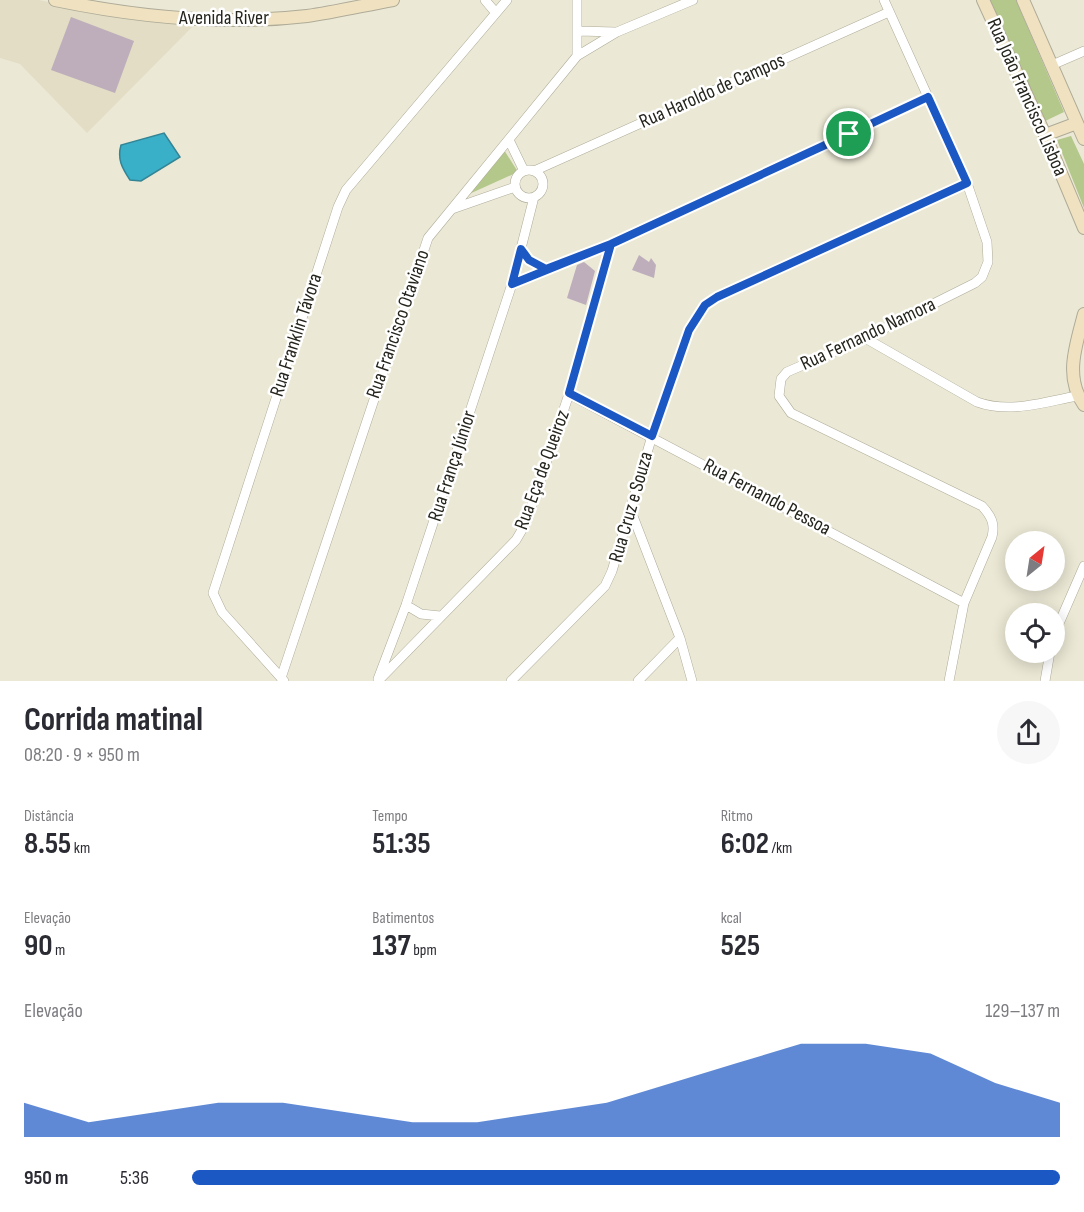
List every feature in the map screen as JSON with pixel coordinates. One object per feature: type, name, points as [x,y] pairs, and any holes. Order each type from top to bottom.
[{"type":"street","name":"Avenida River","points":[[55,0],[155,17],[235,21],[307,16],[393,0]]},
{"type":"street","points":[[484,0],[496,14],[507,0]]},
{"type":"street","points":[[577,0],[579,31],[577,56]]},
{"type":"street","name":"Rua Francisco Otaviano","points":[[283,680],[428,238],[577,56],[617,32],[693,0]]},
{"type":"street","name":"Rua Fernando Namora","points":[[884,0],[967,183],[989,252],[988,262],[982,277],[975,283],[865,338],[787,372],[781,379],[779,396],[791,414],[982,506],[990,514],[994,528],[992,537],[964,603],[949,681]]},
{"type":"street","name":"Rua João Francisco Lisboa","points":[[983,0],[1046,135],[1084,228]]},
{"type":"street","name":"Rua João Francisco Lisboa","points":[[1023,0],[1084,139]]},
{"type":"street","name":"Rua Haroldo de Campos","points":[[534,171],[889,12]]},
{"type":"street","name":"Rua Franklin Távora","points":[[283,680],[213,599],[221,564],[338,207],[346,190],[496,14]]},
{"type":"street","name":"Rua Francisco Otaviano","points":[[579,31],[617,32]]},
{"type":"street","points":[[1052,65],[1084,51]]},
{"type":"street","points":[[512,284],[611,244],[928,97]]},
{"type":"street","points":[[1046,135],[1077,123]]},
{"type":"street","points":[[509,140],[524,171]]},
{"type":"street","points":[[524,171],[534,171],[543,182],[541,191],[534,197],[524,197],[515,187],[516,178],[524,171]]},
{"type":"street","name":"Rua Cruz e Souza","points":[[511,681],[605,586],[612,572],[652,436],[689,330],[705,305],[717,297],[967,183]]},
{"type":"street","points":[[450,210],[515,187]]},
{"type":"street","name":"Rua França Júnior","points":[[377,681],[406,605],[512,284],[534,197]]},
{"type":"street","name":"Rua Eça de Queiroz","points":[[377,681],[522,531],[569,393],[611,244]]},
{"type":"street","points":[[521,249],[529,260],[546,269]]},
{"type":"street","points":[[865,338],[977,402],[994,408],[1081,400],[1074,386],[1074,352],[1084,314]]},
{"type":"street","name":"Rua Fernando Pessoa","points":[[569,393],[964,603]]},
{"type":"street","points":[[631,511],[680,638],[692,681]]},
{"type":"street","points":[[1065,610],[1084,566]]},
{"type":"street","points":[[406,605],[421,614],[440,616]]},
{"type":"street","points":[[638,681],[680,638]]},
{"type":"street","points":[[1045,681],[1048,663]]},
{"type":"shaded area","points":[[0,0],[39,0],[96,12],[195,24],[87,133],[20,64],[0,58]]},
{"type":"green space","points":[[988,0],[1016,0],[1064,112],[1041,123]]},
{"type":"green space","points":[[1071,136],[1084,164],[1084,208],[1057,140]]},
{"type":"green space","points":[[504,150],[518,172],[467,195]]},
{"type":"water","points":[[164,133],[180,157],[141,181],[130,180],[121,163],[121,145]]},
{"type":"building","points":[[71,17],[134,41],[115,93],[51,70]]},
{"type":"building","points":[[639,255],[649,262],[651,258],[656,265],[654,278],[632,270]]},
{"type":"building","points":[[584,262],[595,271],[586,305],[567,298],[577,265]]},
{"type":"route","points":[[849,134],[611,244],[512,284],[521,249],[529,260],[546,269],[611,244],[569,393],[652,436],[689,330],[705,305],[717,297],[967,183],[928,97],[849,134]]}]
